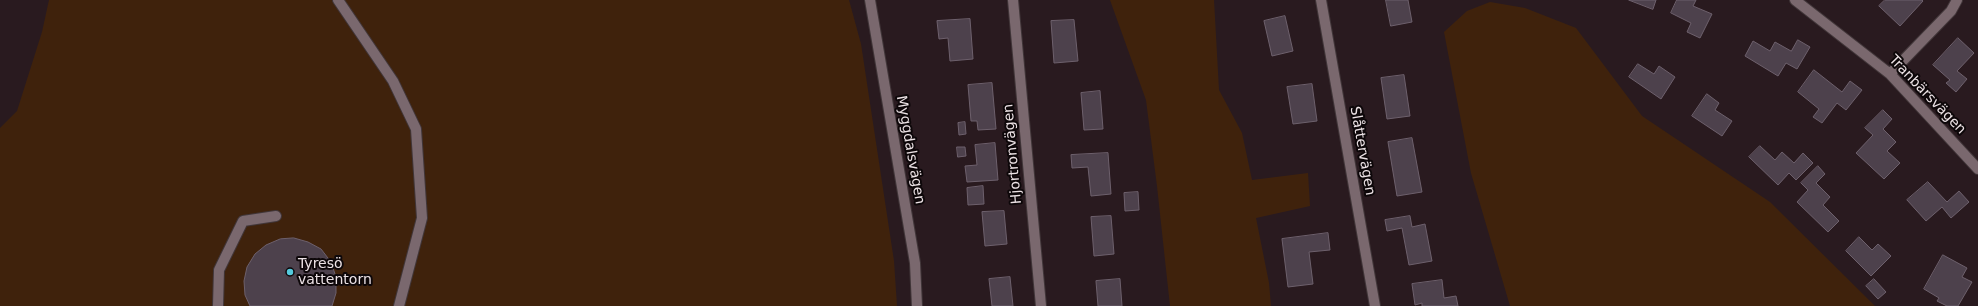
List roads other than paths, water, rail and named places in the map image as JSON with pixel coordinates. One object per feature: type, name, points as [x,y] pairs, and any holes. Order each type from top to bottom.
[{"type":"street","points":[[338,0],[393,81],[416,129],[422,218],[399,306]]},
{"type":"street","name":"Myggdalsvägen","points":[[870,0],[915,262],[917,306]]},
{"type":"street","name":"Hjortronvägen","points":[[1013,0],[1041,306]]},
{"type":"street","name":"Slåttervägen","points":[[1321,0],[1375,306]]},
{"type":"street","name":"Tranbärsvägen","points":[[1795,0],[1890,74],[1978,169]]},
{"type":"street","points":[[1890,74],[1951,11],[1957,0]]},
{"type":"street","points":[[218,306],[219,270],[243,221],[276,216]]},
{"type":"place","name":"Tyresö vattentorn","points":[[290,272]]}]
